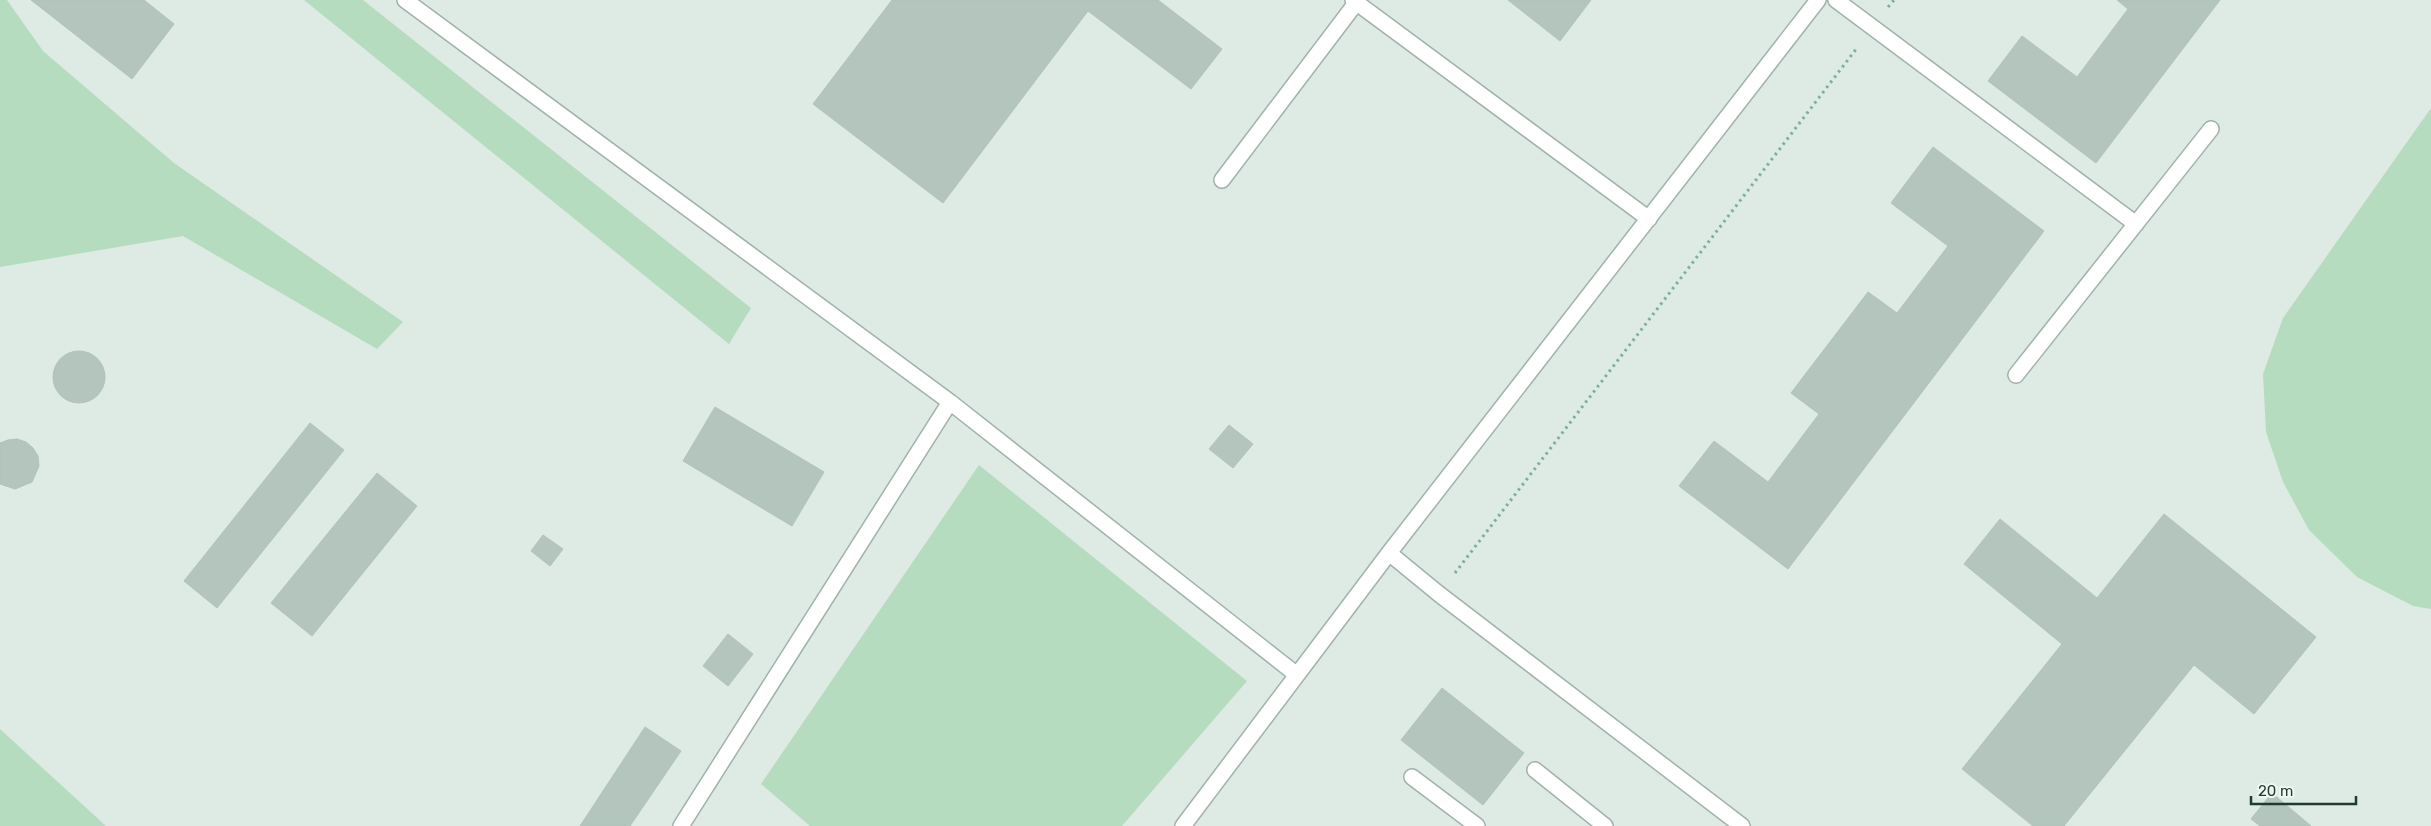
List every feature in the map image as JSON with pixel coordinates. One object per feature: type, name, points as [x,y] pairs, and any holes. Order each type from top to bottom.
[{"type":"lane","points":[[405,0],[950,402],[1297,675]]},
{"type":"lane","points":[[1183,826],[1389,553],[1818,0]]},
{"type":"lane","points":[[1836,0],[2136,224]]},
{"type":"lane","points":[[1222,180],[1355,1],[1649,219]]},
{"type":"lane","points":[[2016,375],[2211,129]]},
{"type":"lane","points":[[681,826],[950,402]]},
{"type":"lane","points":[[1389,553],[1439,594],[1742,826]]},
{"type":"lane","points":[[1535,770],[1605,826]]},
{"type":"lane","points":[[1412,777],[1477,826]]},
{"type":"path","points":[[1439,594],[1894,0]]},
{"type":"green space","points":[[0,0],[7,0],[43,51],[174,163],[403,322],[377,349],[183,236],[0,267]]},
{"type":"green space","points":[[304,0],[363,0],[751,308],[729,344]]},
{"type":"green space","points":[[2431,108],[2431,609],[2413,606],[2357,577],[2309,530],[2283,482],[2266,432],[2263,374],[2283,318]]},
{"type":"green space","points":[[979,465],[1247,681],[1122,826],[810,826],[761,784]]},
{"type":"green space","points":[[0,729],[106,826],[0,826]]},
{"type":"building","points":[[31,0],[144,0],[174,24],[132,79]]},
{"type":"building","points":[[892,0],[1158,0],[1222,49],[1191,89],[1088,11],[943,203],[813,104]]},
{"type":"building","points":[[1508,0],[1591,0],[1560,41]]},
{"type":"building","points":[[2117,0],[2220,0],[2096,163],[1988,81],[2022,36],[2077,77],[2128,9]]},
{"type":"building","points":[[1933,147],[2044,231],[1788,569],[1679,486],[1714,441],[1768,482],[1819,414],[1791,393],[1868,292],[1897,313],[1948,246],[1891,203]]},
{"type":"building","points":[[74,351],[84,351],[98,358],[105,372],[105,382],[98,396],[84,403],[74,403],[64,399],[57,392],[53,382],[53,372],[57,362],[64,355]]},
{"type":"building","points":[[715,407],[824,472],[792,526],[683,461]]},
{"type":"building","points":[[310,423],[344,450],[217,608],[184,581]]},
{"type":"building","points":[[1229,425],[1253,444],[1233,468],[1209,449]]},
{"type":"building","points":[[17,439],[26,442],[33,448],[38,456],[39,466],[32,482],[15,489],[0,484],[0,443]]},
{"type":"building","points":[[377,473],[417,506],[312,636],[271,603]]},
{"type":"building","points":[[2164,514],[2316,637],[2254,714],[2194,665],[2064,826],[2033,826],[1962,769],[2062,644],[1964,564],[2000,519],[2097,598]]},
{"type":"building","points":[[543,535],[563,549],[550,566],[531,551]]},
{"type":"building","points":[[728,634],[753,654],[728,686],[703,666]]},
{"type":"building","points":[[1442,688],[1524,753],[1483,805],[1401,740]]},
{"type":"building","points":[[645,727],[681,751],[630,826],[580,826]]},
{"type":"building","points":[[2272,793],[2311,826],[2260,826],[2251,819]]}]
